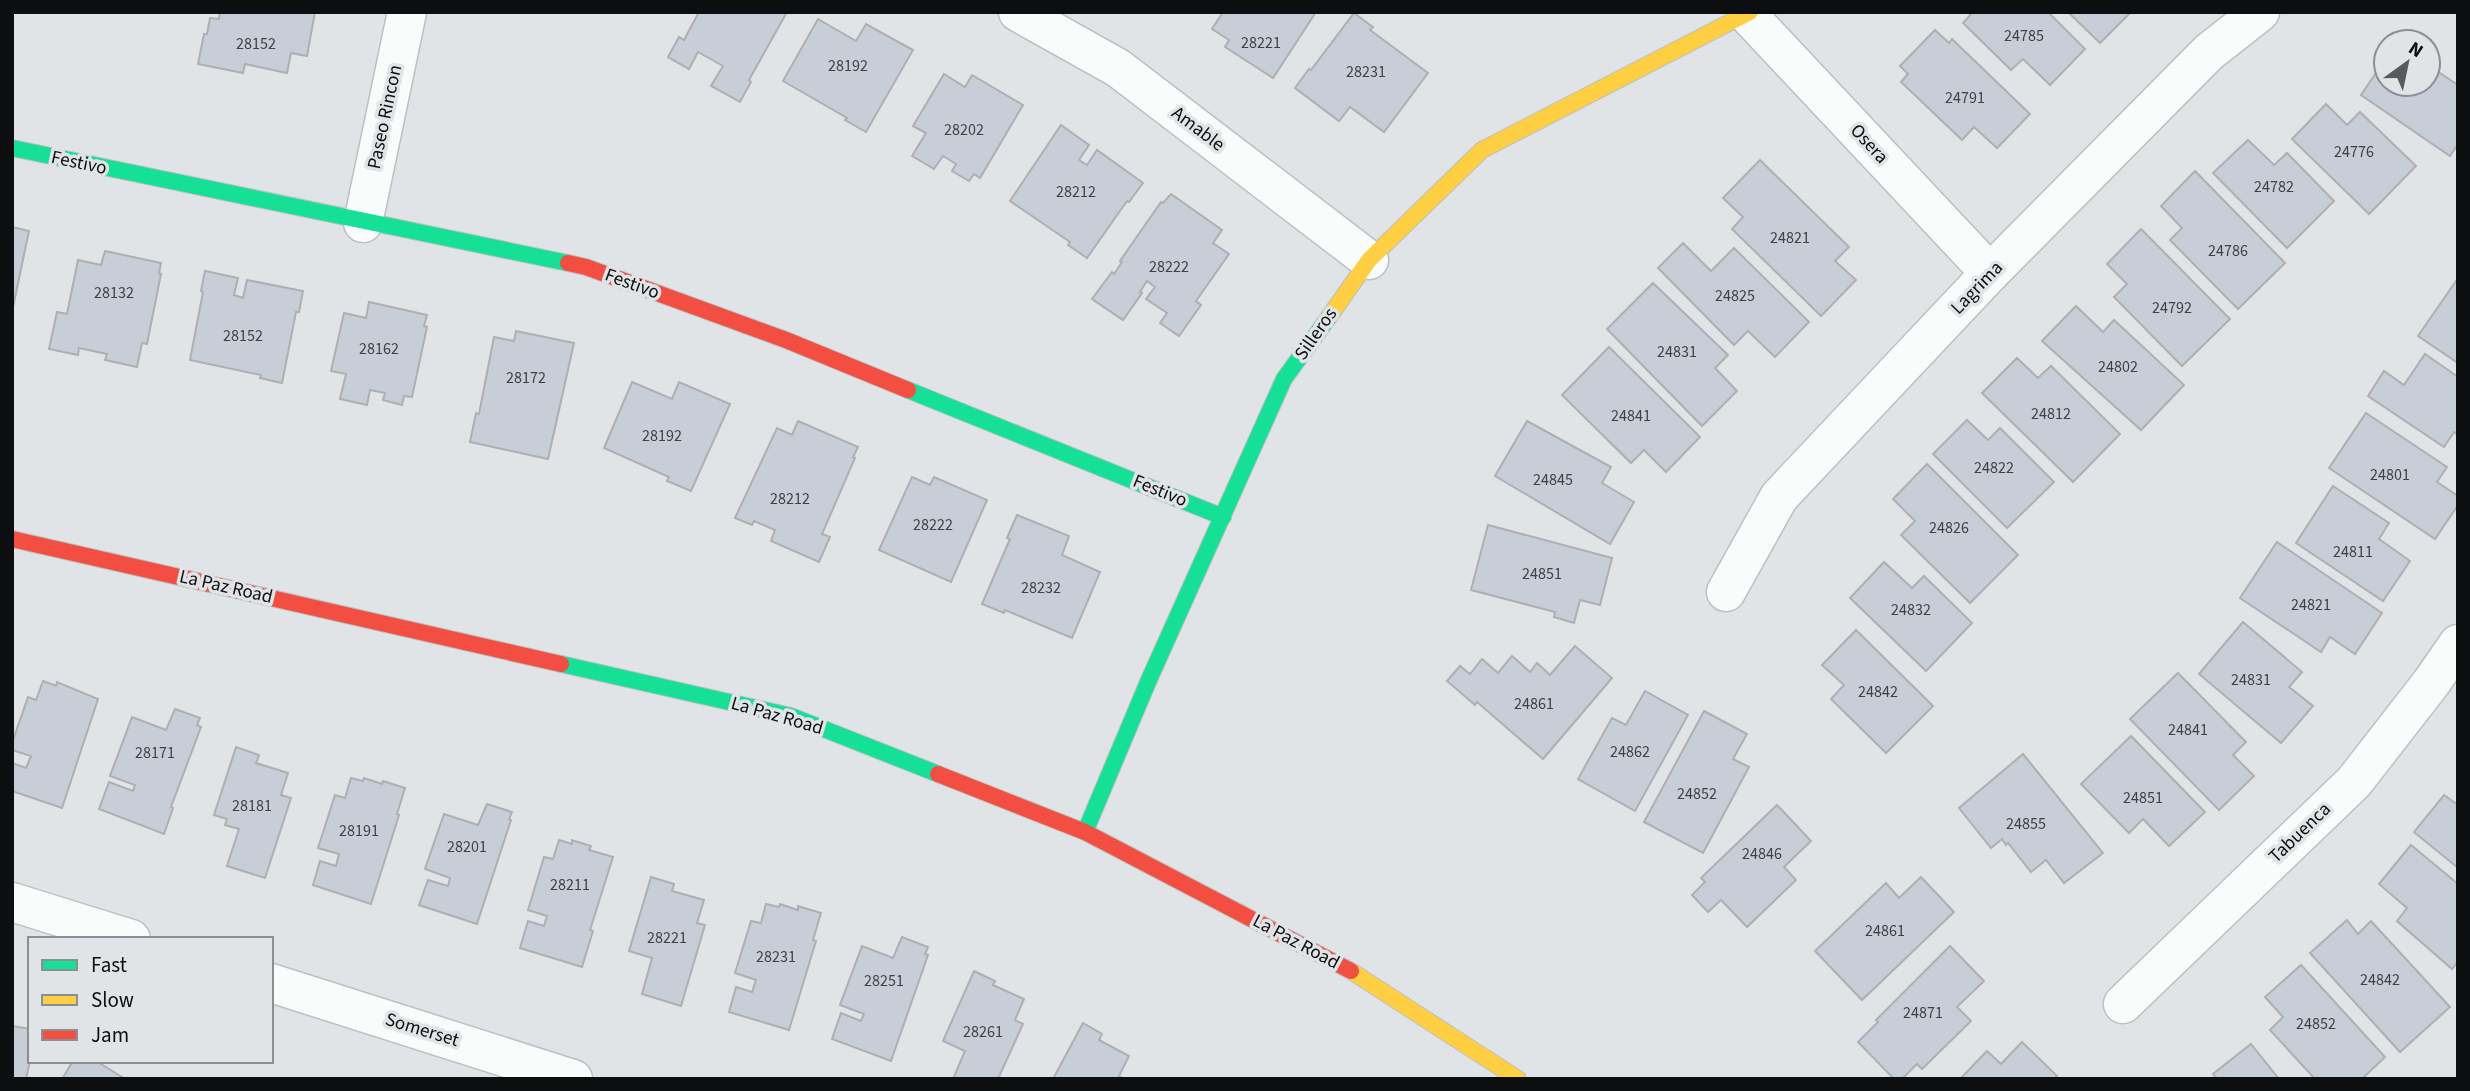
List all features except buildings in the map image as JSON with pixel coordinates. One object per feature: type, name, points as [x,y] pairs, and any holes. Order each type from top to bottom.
[{"type":"street","name":"Paseo Rincon","points":[[363,223],[407,12]]},
{"type":"street","name":"Amable","points":[[1018,12],[1118,68],[1369,260]]},
{"type":"street","name":"Lagrima","points":[[1726,592],[1779,497],[1990,273],[2209,52],[2260,12]]},
{"type":"street","name":"Silleros","points":[[1085,832],[1148,682],[1284,379],[1369,260],[1482,150],[1749,13]]},
{"type":"street","name":"Osera","points":[[1749,13],[1990,273]]},
{"type":"street","name":"Festivo","points":[[12,148],[363,223],[586,267],[786,340],[1223,517]]},
{"type":"street","name":"La Paz Road","points":[[12,538],[791,716],[1085,832],[1355,973],[1518,1079]]},
{"type":"street","name":"Tabuenca","points":[[2123,1004],[2354,782],[2458,644]]},
{"type":"street","points":[[12,902],[125,937]]},
{"type":"street","name":"Somerset","points":[[273,984],[511,1069],[573,1079]]},
{"type":"traffic: fast","points":[[12,148],[568,263]]},
{"type":"traffic: fast","points":[[1085,832],[1148,682],[1284,379],[1329,317]]},
{"type":"traffic: fast","points":[[908,390],[1223,517]]},
{"type":"traffic: fast","points":[[561,664],[791,716],[938,774]]},
{"type":"traffic: slow","points":[[1329,317],[1369,260],[1482,150],[1750,12]]},
{"type":"traffic: slow","points":[[1351,971],[1518,1079]]},
{"type":"traffic: jam","points":[[568,263],[586,267],[786,340],[908,390]]},
{"type":"traffic: jam","points":[[12,539],[561,664]]},
{"type":"traffic: jam","points":[[938,774],[1085,832],[1351,971]]}]
